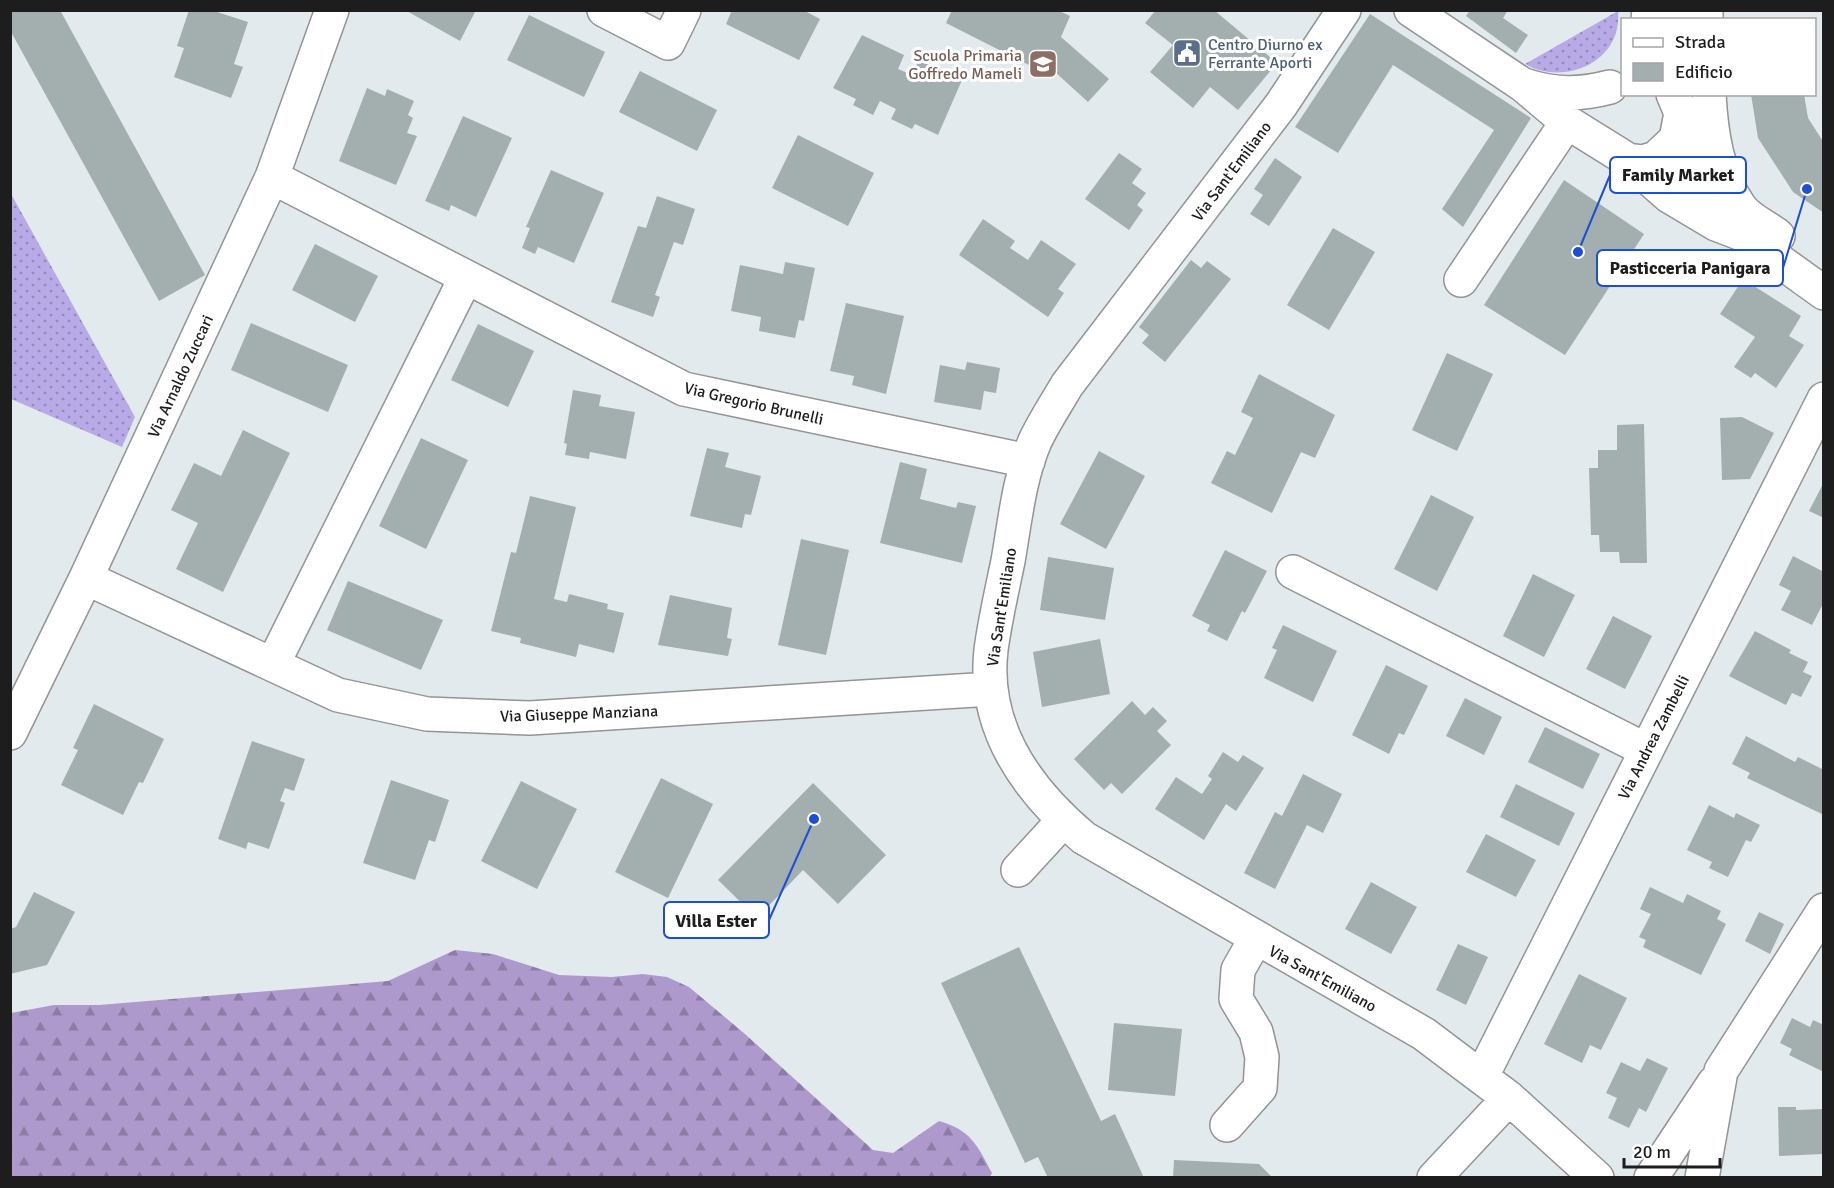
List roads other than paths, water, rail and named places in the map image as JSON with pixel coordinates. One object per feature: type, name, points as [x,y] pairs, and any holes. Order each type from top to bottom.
[{"type":"street","name":"Via Arnaldo Zuccari","points":[[10,734],[86,578],[272,177],[332,10]]},
{"type":"street","points":[[604,10],[668,42],[684,10]]},
{"type":"street","name":"Via Sant'Emiliano","points":[[1344,10],[1274,114],[1067,385],[1045,422],[1028,461],[1021,487],[991,651],[991,689],[1009,749],[1043,801],[1084,838],[1256,940],[1424,1034],[1509,1098],[1597,1178]]},
{"type":"street","points":[[1411,10],[1523,85],[1567,122],[1615,151],[1685,206],[1742,234],[1822,283]]},
{"type":"street","points":[[1523,85],[1557,93],[1575,94],[1616,83]]},
{"type":"street","points":[[1616,83],[1598,108],[1596,120],[1615,151],[1642,162],[1656,158],[1676,139],[1684,102]]},
{"type":"street","points":[[1684,102],[1704,180],[1742,234]]},
{"type":"street","points":[[1684,102],[1711,135],[1725,177],[1741,209],[1822,283]]},
{"type":"street","points":[[1461,280],[1567,122]]},
{"type":"street","name":"Via Gregorio Brunelli","points":[[272,177],[684,390],[1028,461]]},
{"type":"street","points":[[273,664],[466,277]]},
{"type":"street","name":"Via Andrea Zambelli","points":[[1482,1076],[1824,399]]},
{"type":"street","points":[[1293,572],[1646,750]]},
{"type":"street","name":"Via Giuseppe Manziana","points":[[86,578],[338,695],[427,714],[530,718],[991,689]]},
{"type":"street","points":[[1018,870],[1063,820]]},
{"type":"street","points":[[1651,1178],[1824,910]]},
{"type":"street","points":[[1227,1125],[1260,1088],[1263,1057],[1256,1032],[1236,999],[1238,970],[1256,940]]},
{"type":"street","points":[[1702,1178],[1721,1071]]},
{"type":"street","points":[[1434,1178],[1509,1098]]},
{"type":"place","name":"Centro Diurno ex Ferrante Aporti","points":[[1187,53]]},
{"type":"place","name":"Scuola Primaria Goffredo Mameli","points":[[1043,64]]},
{"type":"place","name":"Pasticceria Panigara","points":[[1807,189]]},
{"type":"place","name":"Family Market","points":[[1578,252]]},
{"type":"place","name":"Villa Ester","points":[[814,819]]}]
